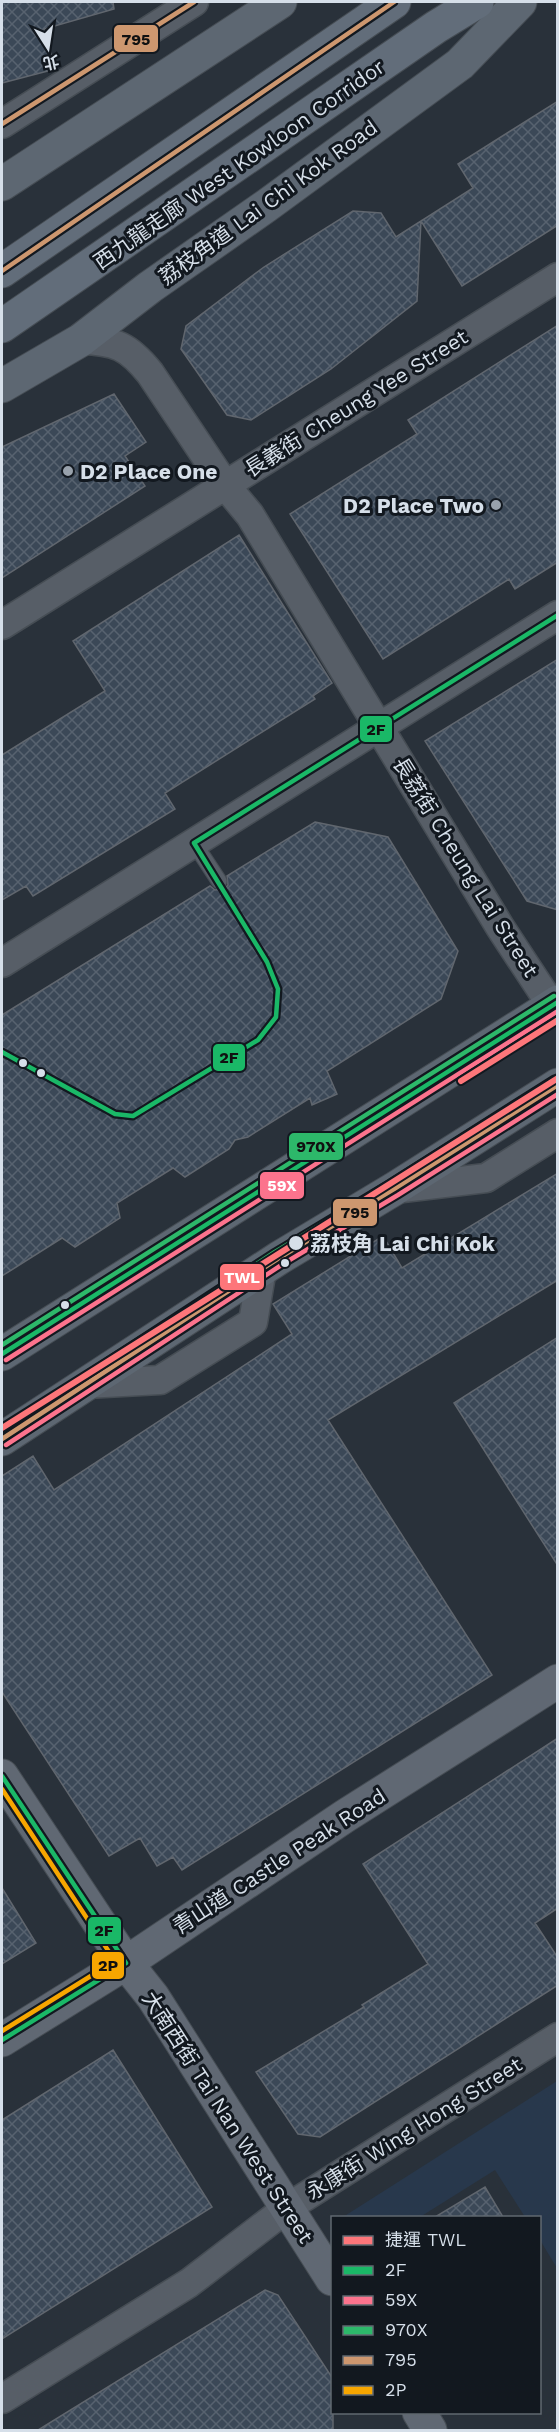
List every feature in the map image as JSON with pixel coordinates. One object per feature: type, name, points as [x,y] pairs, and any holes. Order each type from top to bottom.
[{"type":"highway","points":[[2,271],[394,2]]},
{"type":"highway","name":"西九龍走廊 West Kowloon Corridor","points":[[2,326],[436,27],[477,2]]},
{"type":"main road","points":[[2,184],[280,2]]},
{"type":"main road","name":"荔枝角道 Lai Chi Kok Road","points":[[2,386],[81,340],[150,286],[266,206],[460,64],[520,2]]},
{"type":"main road","points":[[2,1354],[555,1004]]},
{"type":"main road","points":[[2,1439],[262,1269],[558,1085]]},
{"type":"main road","name":"青山道 Castle Peak Road","points":[[2,2040],[126,1963],[345,1816],[558,1681]]},
{"type":"main road","name":"大南西街 Tai Nan West Street","points":[[2,1776],[126,1963],[153,1998],[331,2276]]},
{"type":"main road","points":[[420,2414],[430,2430]]},
{"type":"street","points":[[2,124],[194,2]]},
{"type":"street","name":"長義街 Cheung Yee Street","points":[[2,625],[558,277]]},
{"type":"street","name":"長荔街 Cheung Lai Street","points":[[81,340],[101,341],[124,347],[137,357],[225,485],[250,515],[500,927],[555,1004]]},
{"type":"street","points":[[2,963],[558,615]]},
{"type":"street","points":[[393,1189],[486,1178],[558,1133]]},
{"type":"street","name":"永康街 Wing Hong Street","points":[[2,2399],[189,2283],[287,2208],[558,2037]]},
{"type":"lane","points":[[194,843],[219,881]]},
{"type":"shaded area","points":[[557,2081],[557,2268],[541,2242],[541,2216],[524,2216],[495,2170],[422,2216],[345,2216]]},
{"type":"building","points":[[2,2],[113,2],[114,9],[44,29],[53,62],[46,64],[48,71],[2,83]]},
{"type":"building","points":[[558,101],[558,225],[462,286],[421,221],[473,188],[458,164]]},
{"type":"building","points":[[353,211],[381,213],[396,237],[421,221],[417,301],[331,369],[251,420],[227,415],[181,349],[186,326],[264,267]]},
{"type":"building","points":[[558,325],[558,562],[515,589],[509,579],[383,659],[290,514],[417,434],[408,420]]},
{"type":"building","name":"D2 Place One","points":[[114,394],[146,442],[125,456],[145,486],[2,578],[2,447]]},
{"type":"building","points":[[239,535],[332,683],[313,696],[315,699],[165,793],[175,809],[33,896],[26,886],[2,900],[2,755],[105,691],[73,641]]},
{"type":"building","points":[[558,659],[558,910],[527,901],[425,741]]},
{"type":"building","points":[[315,822],[388,837],[458,951],[441,999],[327,1071],[337,1094],[312,1105],[310,1098],[248,1137],[235,1140],[229,1149],[185,1177],[173,1168],[117,1203],[120,1218],[75,1247],[62,1238],[2,1276],[2,1015],[210,886],[215,890],[224,889],[228,885],[227,876]]},
{"type":"building","points":[[558,1173],[558,1280],[328,1420],[492,1675],[182,1870],[173,1857],[157,1866],[140,1838],[109,1856],[2,1692],[2,1476],[33,1456],[54,1490],[292,1334],[273,1304],[383,1236],[402,1268]]},
{"type":"building","points":[[558,1337],[558,1566],[454,1403]]},
{"type":"building","points":[[558,1738],[558,1908],[535,1923],[558,1958],[558,1985],[320,2137],[298,2134],[256,2072],[364,2007],[362,2005],[428,1964],[363,1864]]},
{"type":"building","points":[[2,1888],[36,1943],[2,1964]]},
{"type":"building","points":[[113,2050],[212,2207],[2,2339],[2,2120]]},
{"type":"building","points":[[485,2187],[502,2216],[437,2216]]},
{"type":"building","points":[[265,2290],[278,2295],[331,2376],[333,2430],[38,2430]]},
{"type":"metro line","name":"TWL","points":[[461,1081],[558,1020]]},
{"type":"metro line","name":"TWL","points":[[2,1428],[558,1078]]},
{"type":"transit line","name":"795","points":[[2,124],[194,2]]},
{"type":"transit line","name":"795","points":[[2,271],[394,2]]},
{"type":"transit line","name":"2F","points":[[194,843],[558,615]]},
{"type":"transit line","name":"2F","points":[[2,1052],[115,1114],[133,1116],[258,1040],[276,1017],[278,989],[267,962],[194,843]]},
{"type":"transit line","name":"970X","points":[[2,1345],[554,996]]},
{"type":"transit line","name":"2F","points":[[2,1354],[558,1002]]},
{"type":"transit line","name":"59X","points":[[6,1360],[558,1011]]},
{"type":"transit line","name":"970X","points":[[2,1430],[275,1252],[390,1183],[554,1079]]},
{"type":"transit line","name":"795","points":[[2,1439],[279,1258],[394,1189],[558,1085]]},
{"type":"transit line","name":"59X","points":[[6,1445],[283,1264],[558,1094]]},
{"type":"transit line","name":"2F","points":[[2,1776],[126,1963],[2,2040]]},
{"type":"transit line","name":"2P","points":[[2,1789],[115,1961],[2,2031]]},
{"type":"place","name":"D2 Place One","points":[[68,471]]},
{"type":"place","name":"D2 Place Two","points":[[496,505]]},
{"type":"place","name":"荔枝角 Lai Chi Kok","points":[[296,1243]]}]
